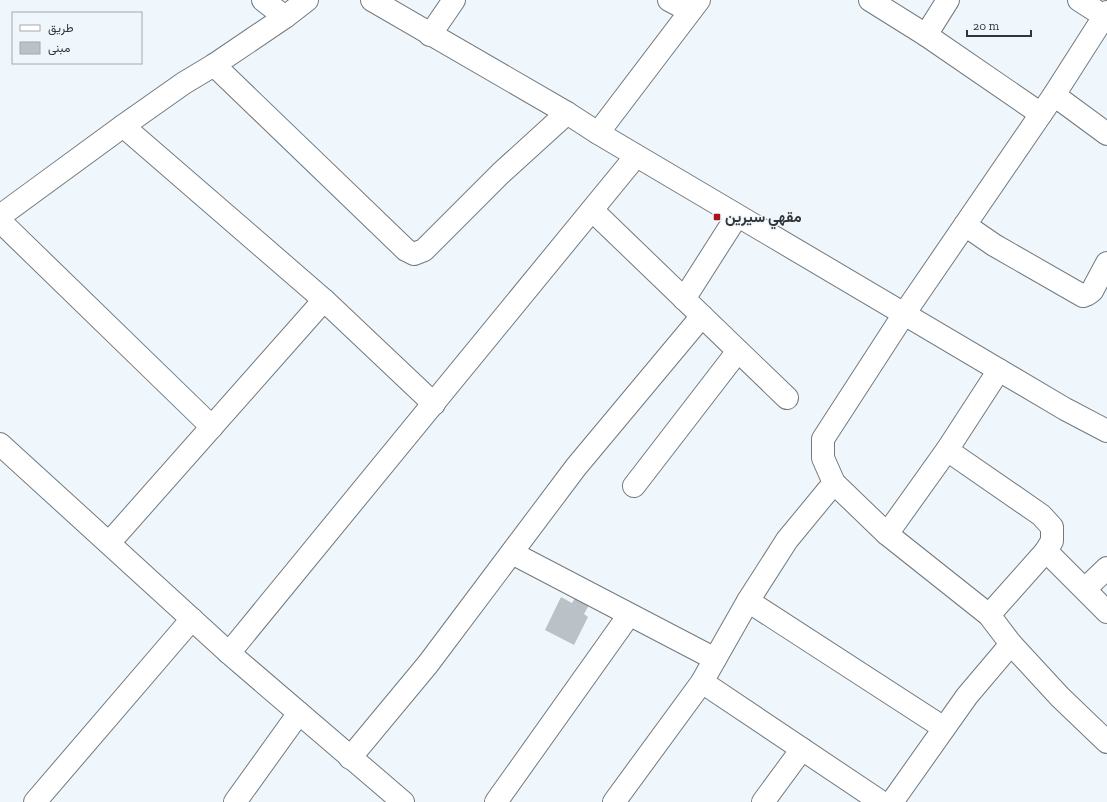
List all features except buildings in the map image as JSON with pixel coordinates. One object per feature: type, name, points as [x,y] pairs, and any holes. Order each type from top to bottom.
[{"type":"street","points":[[263,0],[285,17]]},
{"type":"street","points":[[0,216],[184,83],[214,65],[285,17],[307,0]]},
{"type":"street","points":[[372,0],[430,35],[567,113],[636,156],[1065,409],[1107,431]]},
{"type":"street","points":[[430,35],[454,0]]},
{"type":"street","points":[[598,133],[694,6],[669,0]]},
{"type":"street","points":[[870,0],[926,35],[1041,114]]},
{"type":"street","points":[[926,35],[948,0]]},
{"type":"street","points":[[1079,0],[1106,16],[1054,95],[904,314],[824,439],[823,458],[834,484],[887,534],[988,615],[1060,697],[1107,742]]},
{"type":"street","points":[[214,65],[406,250],[414,254],[424,250],[501,174],[567,113]]},
{"type":"street","points":[[1054,95],[1107,134]]},
{"type":"street","points":[[123,126],[324,300],[434,404]]},
{"type":"street","points":[[229,653],[636,156]]},
{"type":"street","points":[[592,210],[787,398]]},
{"type":"street","points":[[684,299],[737,216]]},
{"type":"street","points":[[0,221],[212,427]]},
{"type":"street","points":[[965,225],[994,245],[1083,296],[1092,291],[1107,263]]},
{"type":"street","points":[[109,543],[324,300]]},
{"type":"street","points":[[350,758],[428,664],[576,467],[702,316]]},
{"type":"street","points":[[634,486],[738,351]]},
{"type":"street","points":[[887,534],[947,450],[999,370]]},
{"type":"street","points":[[0,444],[229,653],[403,802]]},
{"type":"street","points":[[947,450],[1041,515],[1052,527],[1052,541],[1046,551],[988,615]]},
{"type":"street","points":[[614,802],[702,682],[748,601],[787,540],[834,484]]},
{"type":"street","points":[[1046,551],[1085,588],[1107,612]]},
{"type":"street","points":[[512,553],[714,659]]},
{"type":"street","points":[[1085,588],[1107,568]]},
{"type":"street","points":[[748,601],[944,728]]},
{"type":"street","points":[[496,802],[629,615]]},
{"type":"street","points":[[35,802],[192,619]]},
{"type":"street","points":[[702,682],[802,749],[890,802],[967,696],[1012,644]]},
{"type":"street","points":[[234,802],[299,713]]},
{"type":"street","points":[[763,802],[802,749]]},
{"type":"place","name":"مقهي سيرين","points":[[717,217]]}]
